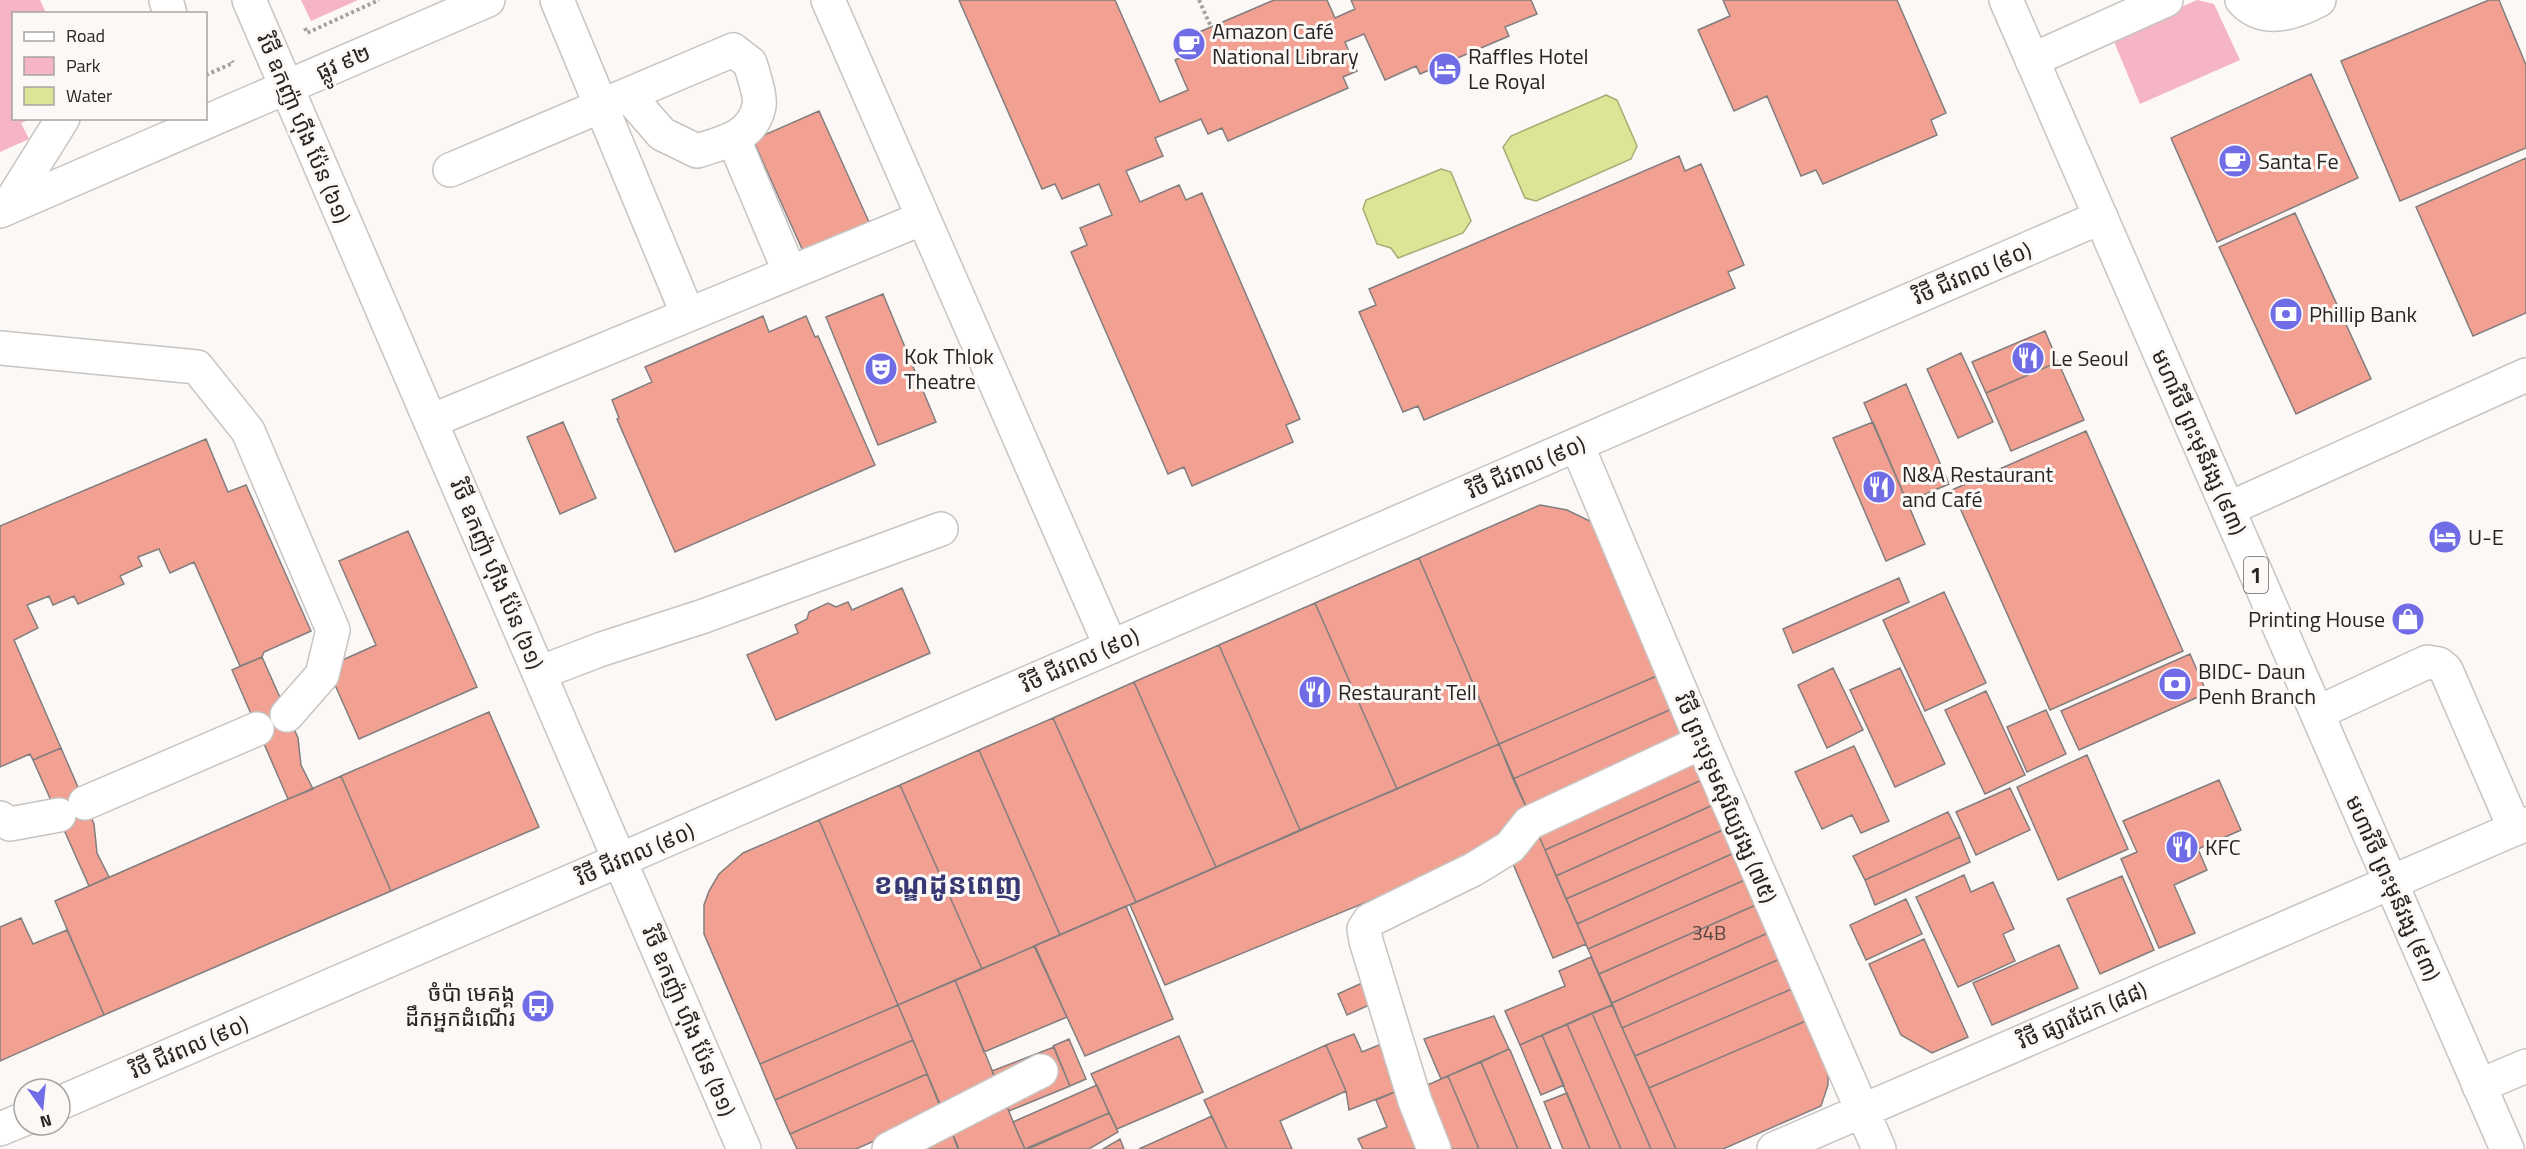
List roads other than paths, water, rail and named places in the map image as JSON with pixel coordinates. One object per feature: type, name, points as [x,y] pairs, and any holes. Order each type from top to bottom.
[{"type":"main road","name":"វិថី ឧកញ៉ា ហ៊ីង ប៉ែន (៦១)","points":[[249,0],[744,1149]]},
{"type":"main road","name":"ផ្លូវ ៩២","points":[[3,210],[488,0]]},
{"type":"main road","points":[[557,0],[615,100],[688,315]]},
{"type":"main road","points":[[828,0],[1111,647]]},
{"type":"main road","name":"មហាវិថី ព្រះមុនីវង្ស (៩៣)","points":[[2006,0],[2507,1149]]},
{"type":"main road","points":[[2032,60],[2166,0]]},
{"type":"main road","points":[[2242,0],[2266,14],[2295,13],[2319,0]]},
{"type":"main road","points":[[450,170],[615,100],[733,50],[750,63],[760,104],[749,128],[734,140],[697,151],[662,134],[615,100]]},
{"type":"main road","points":[[3,210],[62,120]]},
{"type":"main road","points":[[734,140],[790,273]]},
{"type":"main road","name":"វិថី ជីវពល (៩០)","points":[[72,1098],[2101,217]]},
{"type":"main road","points":[[431,421],[923,218]]},
{"type":"main road","points":[[0,348],[197,367],[248,431],[333,630],[322,675],[287,715]]},
{"type":"main road","points":[[2228,509],[2526,375]]},
{"type":"main road","name":"វិថី ព្រះបុទុមសុរិយ្យវង្ស (៧៥)","points":[[1577,445],[1702,742],[1879,1149]]},
{"type":"main road","points":[[539,673],[602,649],[704,616],[941,528]]},
{"type":"main road","points":[[2317,713],[2427,663],[2439,664],[2446,670],[2520,826]]},
{"type":"main road","points":[[0,818],[10,824],[72,809],[257,729]]},
{"type":"main road","points":[[1434,1149],[1415,1101],[1364,929],[1370,920],[1474,869],[1510,847],[1529,823],[1702,742]]},
{"type":"main road","name":"វិថី ផ្សារដែក (៨៨)","points":[[1774,1149],[2520,826]]},
{"type":"main road","points":[[2479,1086],[2526,1066]]},
{"type":"main road","points":[[889,1149],[1041,1071]]},
{"type":"water","points":[[1606,95],[1617,100],[1637,146],[1631,159],[1536,201],[1525,198],[1503,147],[1511,136]]},
{"type":"water","points":[[1441,169],[1451,172],[1471,221],[1463,233],[1398,258],[1391,248],[1377,244],[1363,209],[1366,200]]},
{"type":"place","name":"Amazon Café National Library","points":[[1189,44]]},
{"type":"place","name":"Raffles Hotel Le Royal","points":[[1445,69]]},
{"type":"place","name":"Santa Fe","points":[[2235,161]]},
{"type":"place","name":"Phillip Bank","points":[[2286,314]]},
{"type":"place","name":"Le Seoul","points":[[2028,358]]},
{"type":"place","name":"Kok Thlok Theatre","points":[[881,369]]},
{"type":"place","name":"N&A Restaurant and Café","points":[[1879,487]]},
{"type":"place","name":"U-E","points":[[2445,537]]},
{"type":"place","name":"Printing House","points":[[2408,619]]},
{"type":"place","name":"BIDC- Daun Penh Branch","points":[[2175,684]]},
{"type":"place","name":"Restaurant Tell","points":[[1315,692]]},
{"type":"place","name":"KFC","points":[[2182,847]]},
{"type":"place","name":"ចំប៉ា មេគង្គ ដឹកអ្នកដំណើរ","points":[[538,1006]]},
{"type":"district","name":"ខណ្ឌដូនពេញ","points":[[948,883]]}]
